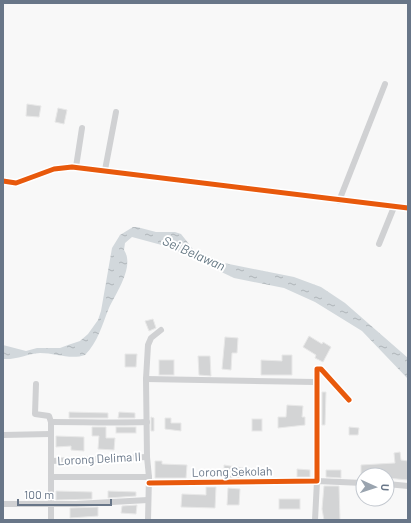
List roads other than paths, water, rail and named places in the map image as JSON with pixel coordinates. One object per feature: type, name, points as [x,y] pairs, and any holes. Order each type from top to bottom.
[{"type":"street","points":[[339,201],[385,84]]},
{"type":"street","points":[[105,170],[116,112]]},
{"type":"street","points":[[76,167],[82,128]]},
{"type":"street","points":[[3,181],[16,182],[54,169],[76,167],[339,201],[408,208]]},
{"type":"street","points":[[379,244],[394,207]]},
{"type":"street","points":[[148,520],[149,480],[147,457],[146,379],[148,342],[161,330]]},
{"type":"street","points":[[315,520],[317,481],[316,369],[320,368],[349,400]]},
{"type":"street","points":[[146,379],[315,382]]},
{"type":"street","points":[[36,384],[35,414],[49,416],[51,422],[51,520]]},
{"type":"street","points":[[51,422],[89,424],[98,422],[147,422]]},
{"type":"street","points":[[3,435],[50,434]]},
{"type":"street","name":"Lorong Delima II","points":[[51,461],[147,457]]},
{"type":"street","name":"Lorong Sekolah","points":[[51,477],[355,483]]},
{"type":"street","points":[[395,485],[408,486]]},
{"type":"street","points":[[3,504],[76,504],[148,500]]},
{"type":"water","name":"Sei Belawan","points":[[133,227],[156,232],[175,232],[181,234],[193,249],[224,263],[294,277],[321,287],[345,303],[408,358],[408,379],[362,331],[315,302],[284,288],[234,278],[169,247],[132,237],[125,243],[124,250],[127,256],[127,264],[120,287],[93,345],[85,355],[69,357],[40,353],[12,359],[3,359],[3,345],[26,351],[37,348],[60,348],[80,341],[88,334],[98,320],[101,311],[112,248],[120,235]]}]
